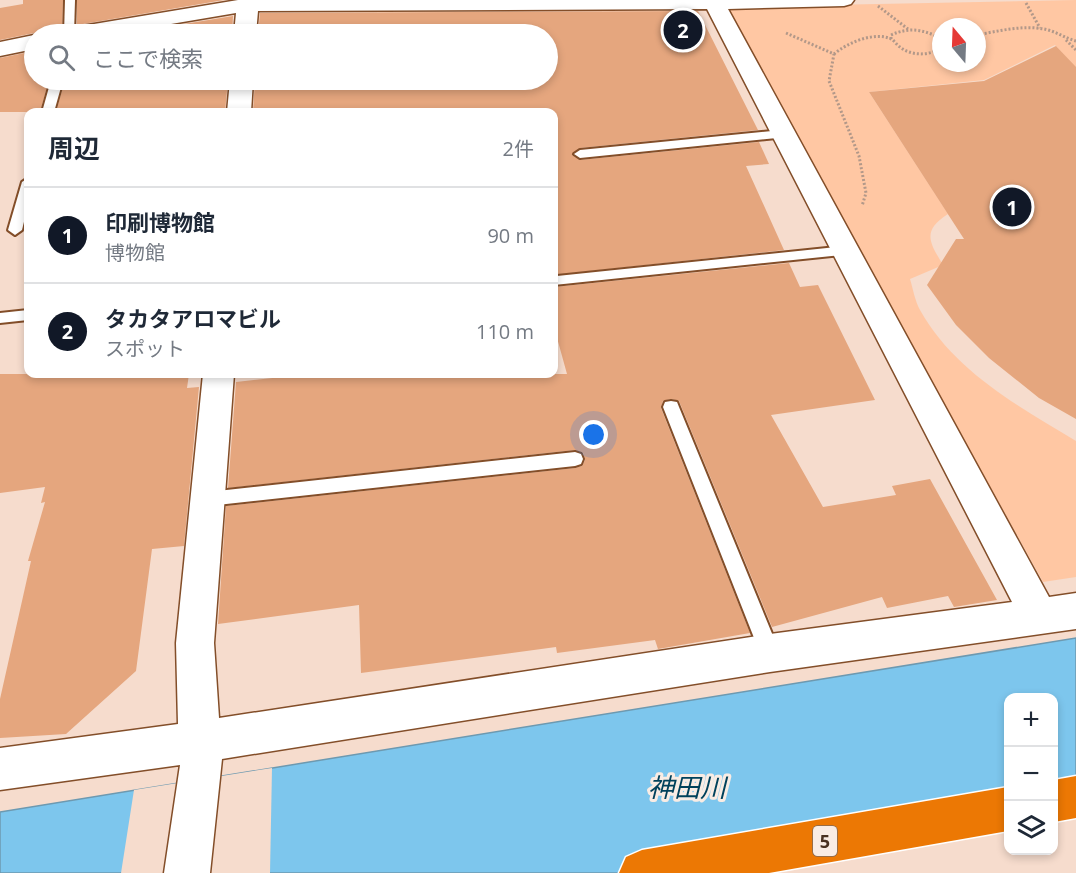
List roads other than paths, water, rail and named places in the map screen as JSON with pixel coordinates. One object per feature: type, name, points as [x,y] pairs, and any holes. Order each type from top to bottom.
[{"type":"highway","points":[[1058,800],[1076,797]]},
{"type":"highway","name":"5","points":[[642,873],[1004,810]]},
{"type":"street","points":[[130,24],[248,2],[714,3],[844,0]]},
{"type":"street","points":[[246,24],[248,2]]},
{"type":"street","points":[[0,769],[200,755],[770,653],[1057,614],[846,251],[714,3]]},
{"type":"street","points":[[0,49],[24,44]]},
{"type":"street","points":[[239,108],[240,90]]},
{"type":"street","points":[[187,873],[200,755],[195,643],[208,498],[223,378]]},
{"type":"lane","points":[[69,24],[70,0]]},
{"type":"lane","points":[[49,108],[54,90]]},
{"type":"lane","points":[[580,154],[782,134]]},
{"type":"lane","points":[[15,230],[24,197]]},
{"type":"lane","points":[[558,281],[846,251]]},
{"type":"lane","points":[[0,318],[24,315]]},
{"type":"lane","points":[[671,407],[770,653]]},
{"type":"lane","points":[[208,498],[575,459]]},
{"type":"water","name":"神田川","points":[[1076,638],[1076,805],[1058,808],[1058,693],[1004,693],[1004,818],[692,873],[0,873],[0,812]]},
{"type":"place","name":"タカタアロマビル","points":[[683,30]]},
{"type":"place","name":"印刷博物館","points":[[1012,207]]}]
